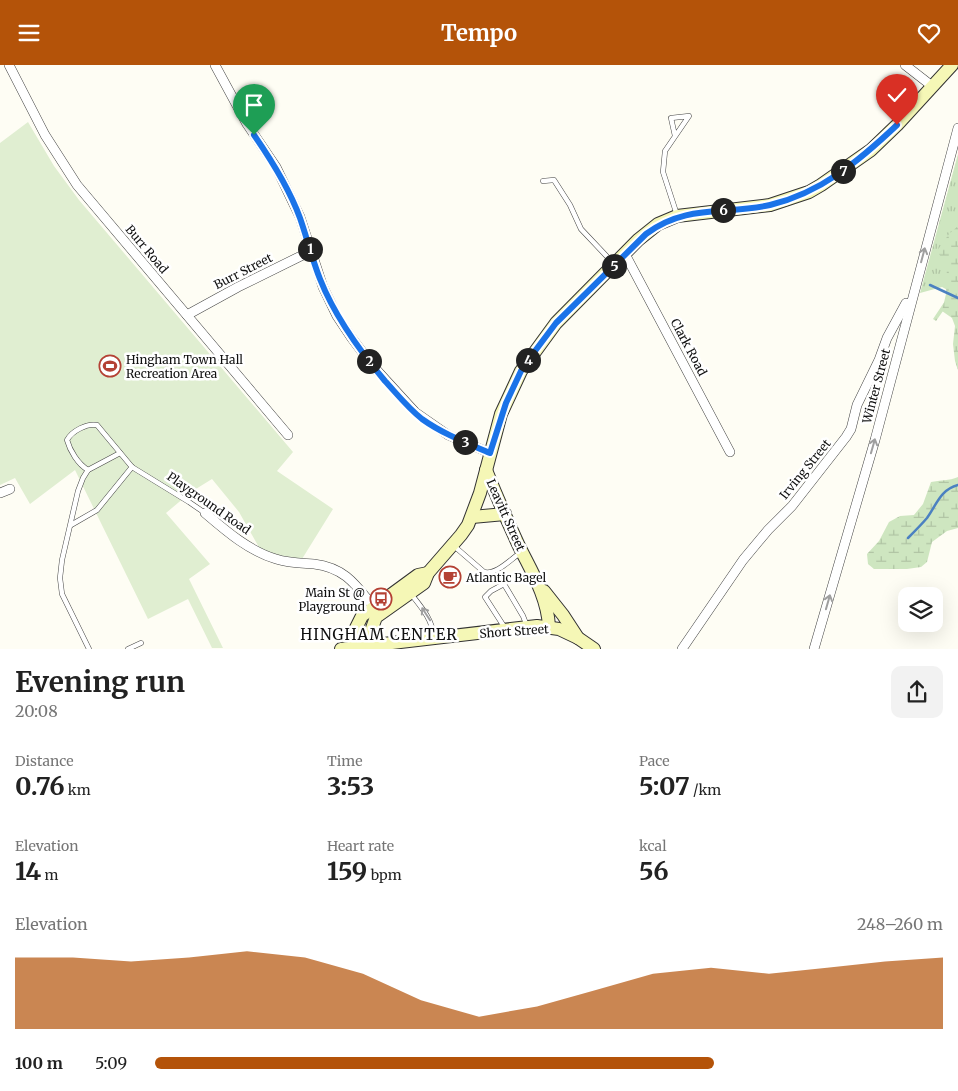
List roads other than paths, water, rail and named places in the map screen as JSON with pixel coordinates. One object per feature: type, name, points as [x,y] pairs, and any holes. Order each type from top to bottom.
[{"type":"main road","points":[[359,647],[370,634],[377,611],[408,589],[424,583],[428,573],[461,535],[472,517],[504,409],[521,371],[556,323],[638,241],[658,224],[678,216],[770,205],[809,192],[837,175],[871,150],[897,125],[952,65]]},
{"type":"main road","name":"Leavitt Street","points":[[486,470],[540,587],[548,615],[548,626]]},
{"type":"main road","points":[[472,517],[505,514]]},
{"type":"main road","name":"Leavitt Street","points":[[540,587],[559,609],[578,638],[594,649]]},
{"type":"main road","name":"Short Street","points":[[341,649],[428,642],[528,627],[548,626],[578,638]]},
{"type":"street","name":"Burr Road","points":[[8,65],[44,135],[77,185],[288,435]]},
{"type":"street","points":[[215,65],[248,124],[276,167],[300,217],[319,277],[337,316],[372,365],[423,419],[448,435],[490,453]]},
{"type":"street","points":[[905,65],[932,86]]},
{"type":"street","name":"Winter Street","points":[[814,649],[875,440],[958,128]]},
{"type":"street","name":"Burr Street","points":[[187,315],[311,251]]},
{"type":"street","name":"Clark Road","points":[[625,254],[730,452]]},
{"type":"street","name":"Irving Street","points":[[682,649],[743,560],[768,530],[792,506],[846,437],[851,429],[856,405],[879,359],[887,337],[915,285]]},
{"type":"street","points":[[0,493],[10,489]]},
{"type":"street","name":"Playground Road","points":[[204,513],[238,539],[265,555],[277,560],[316,565],[340,571],[357,586],[377,611]]},
{"type":"lane","points":[[675,136],[671,118],[689,116],[665,151],[663,172],[678,216]]},
{"type":"lane","points":[[544,181],[554,181],[570,205],[582,229],[615,265]]},
{"type":"lane","name":"Playground Road","points":[[88,470],[79,463],[67,440],[70,435],[90,424],[97,425],[132,467],[204,513]]},
{"type":"lane","points":[[88,649],[62,594],[60,578],[62,560],[78,491],[83,478],[88,470],[120,453]]},
{"type":"lane","points":[[71,525],[98,510],[132,467]]},
{"type":"lane","points":[[452,545],[484,572],[489,573],[522,551]]},
{"type":"lane","points":[[506,630],[485,597],[491,591],[504,584],[528,627]]},
{"type":"lane","points":[[408,589],[433,625],[428,642]]},
{"type":"lane","points":[[128,649],[141,643]]},
{"type":"waterway","points":[[930,285],[958,298]]},
{"type":"waterway","points":[[908,538],[927,518],[939,498],[947,490],[958,485]]},
{"type":"place","name":"Hingham Town Hall Recreation Area","points":[[110,366]]},
{"type":"place","name":"Atlantic Bagel","points":[[450,577]]},
{"type":"place","name":"Main St @ Playground","points":[[381,599]]},
{"type":"district","name":"HINGHAM CENTER","points":[[379,634]]}]
